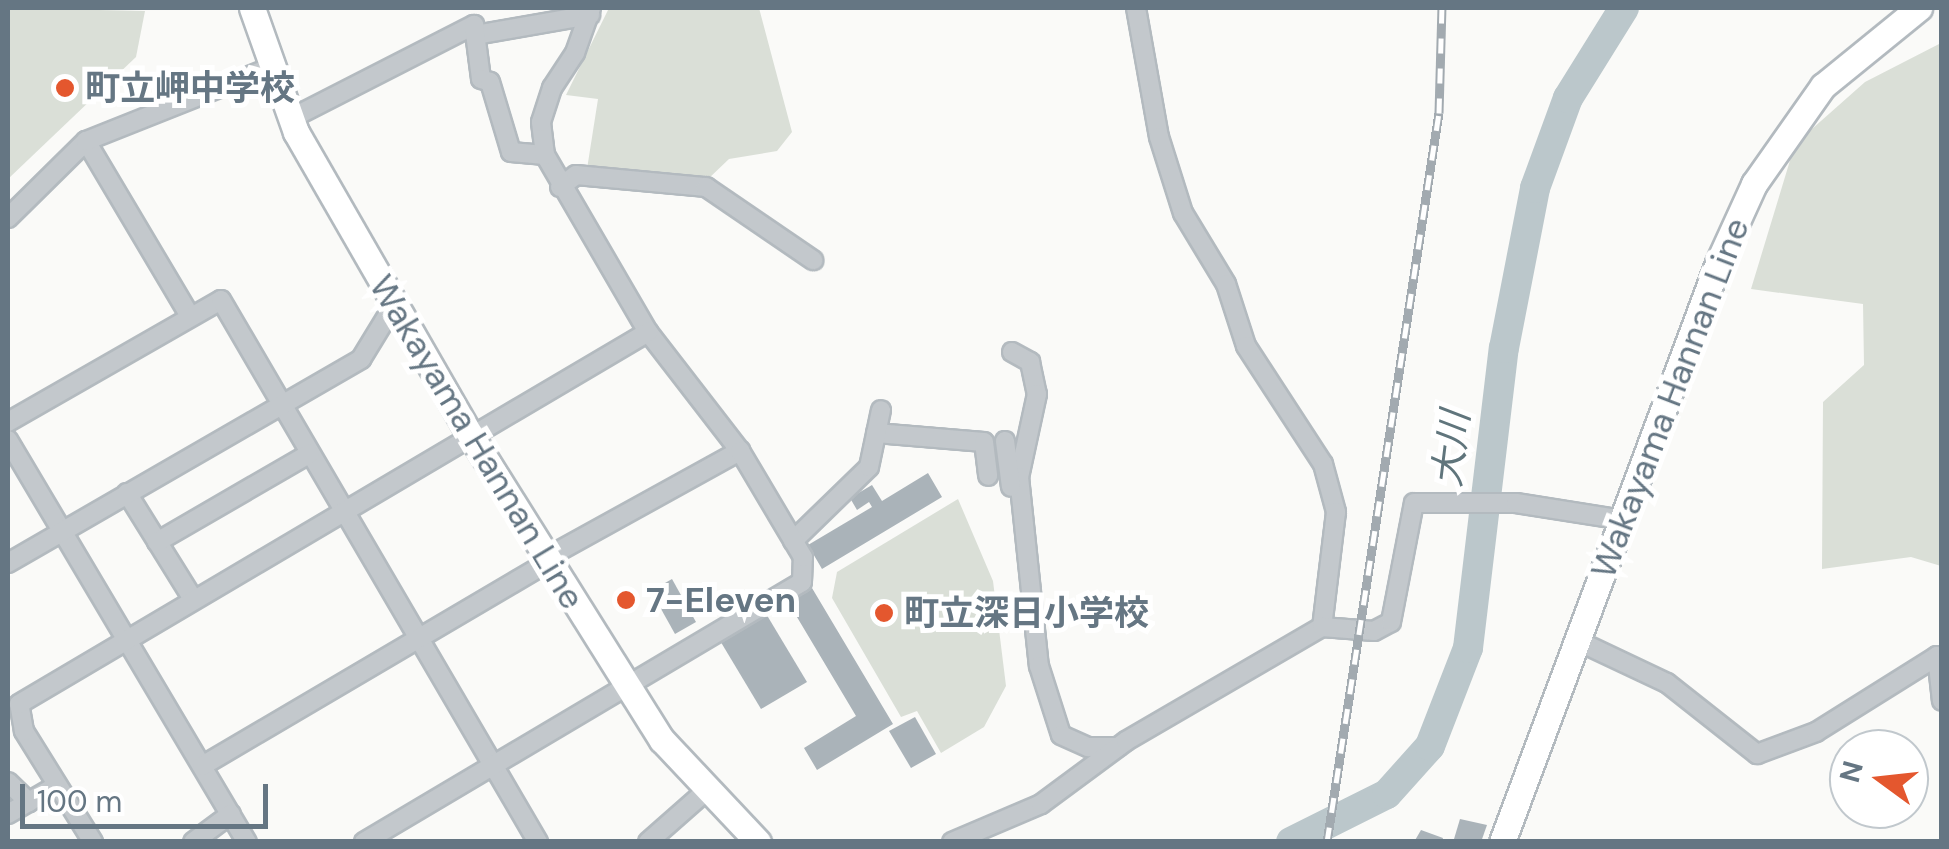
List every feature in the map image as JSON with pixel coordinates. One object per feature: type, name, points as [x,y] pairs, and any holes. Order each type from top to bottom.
[{"type":"main road","name":"Wakayama Hannan Line","points":[[252,8],[269,68],[290,119],[471,436],[624,686],[705,792],[758,842]]},
{"type":"main road","name":"Wakayama Hannan Line","points":[[1502,842],[1754,184],[1823,86],[1920,8]]},
{"type":"street","points":[[1136,8],[1160,137],[1183,213],[1226,284],[1246,346],[1323,464],[1336,512],[1322,627]]},
{"type":"street","points":[[475,35],[558,14],[590,11]]},
{"type":"street","points":[[364,842],[802,582],[806,568],[794,540],[740,451],[648,332],[560,187],[545,155],[541,122],[552,88],[590,11]]},
{"type":"street","points":[[290,119],[474,24],[480,79],[490,82],[511,152],[545,155]]},
{"type":"street","points":[[8,218],[86,141],[269,68]]},
{"type":"street","points":[[86,141],[190,316]]},
{"type":"street","points":[[560,187],[576,175],[706,187],[814,260]]},
{"type":"street","points":[[8,422],[221,300],[538,842]]},
{"type":"street","points":[[8,563],[360,358],[394,305]]},
{"type":"street","points":[[93,842],[54,787],[17,716],[19,704],[648,332]]},
{"type":"street","points":[[1012,352],[1030,362],[1037,394],[1018,477],[1039,666],[1060,736],[1088,747],[1118,748]]},
{"type":"street","points":[[794,540],[869,467],[881,410]]},
{"type":"street","points":[[876,433],[984,442],[988,476]]},
{"type":"street","points":[[8,440],[247,842]]},
{"type":"street","points":[[1004,440],[1012,496],[1026,524]]},
{"type":"street","points":[[202,766],[547,560],[740,451]]},
{"type":"street","points":[[157,542],[309,454]]},
{"type":"street","points":[[126,494],[193,599]]},
{"type":"street","points":[[952,842],[1041,804],[1118,748],[1322,627],[1374,631],[1391,622],[1414,504],[1516,503],[1623,520]]},
{"type":"street","points":[[1578,640],[1667,683],[1758,754],[1816,732],[1937,656],[1942,702]]},
{"type":"street","points":[[8,782],[28,802]]},
{"type":"street","points":[[8,814],[54,787]]},
{"type":"street","points":[[648,842],[705,792]]},
{"type":"street","points":[[193,842],[231,814]]},
{"type":"shaded area","name":"町立岬中学校","points":[[8,8],[145,11],[136,57],[8,179]]},
{"type":"shaded area","points":[[609,8],[759,8],[792,132],[777,151],[729,159],[707,180],[587,169],[598,99],[566,95]]},
{"type":"shaded area","points":[[1941,43],[1941,566],[1911,557],[1822,569],[1823,402],[1864,365],[1863,304],[1751,289],[1795,144],[1865,82]]},
{"type":"shaded area","points":[[958,499],[993,581],[1006,686],[984,727],[941,753],[917,711],[901,717],[832,598],[837,572]]},
{"type":"building","points":[[928,473],[942,497],[822,569],[808,545],[872,507],[869,502],[857,510],[850,498],[872,485],[882,501]]},
{"type":"building","points":[[672,579],[696,622],[675,634],[651,591]]},
{"type":"building","points":[[812,588],[893,724],[817,770],[804,748],[856,716],[788,602]]},
{"type":"building","points":[[765,612],[807,682],[761,709],[719,639]]},
{"type":"building","points":[[915,717],[936,754],[911,768],[889,731]]},
{"type":"building","points":[[1460,819],[1487,825],[1481,842],[1454,839]]},
{"type":"building","points":[[1421,830],[1443,838],[1442,842],[1414,842]]},
{"type":"waterway","name":"大川","points":[[1291,842],[1387,794],[1430,746],[1468,648],[1504,348],[1535,188],[1568,98],[1624,8]]},
{"type":"railway","points":[[1327,842],[1439,113],[1442,8]]},
{"type":"place","name":"町立岬中学校","points":[[65,88]]},
{"type":"place","name":"7-Eleven","points":[[626,600]]},
{"type":"place","name":"町立深日小学校","points":[[884,613]]}]
